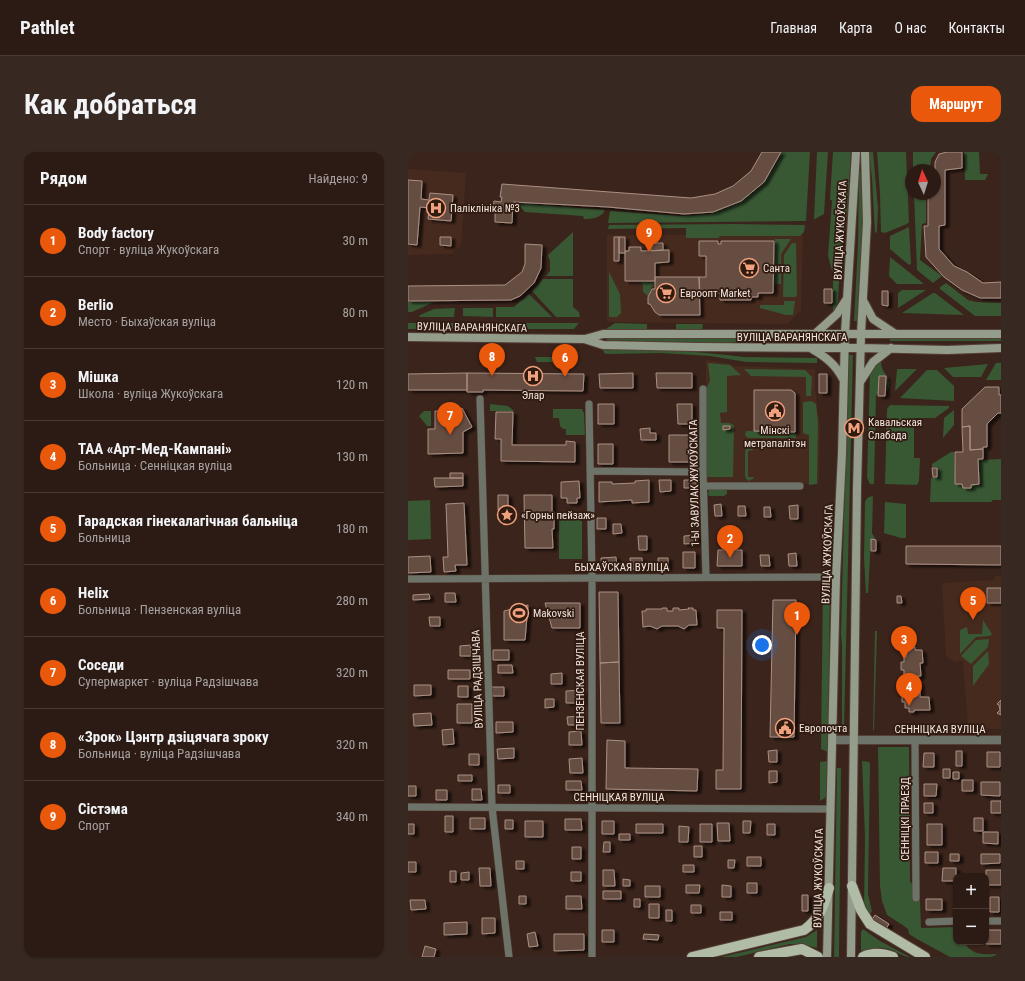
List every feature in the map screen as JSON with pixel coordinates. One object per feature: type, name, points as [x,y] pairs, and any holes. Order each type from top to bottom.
[{"type":"main road","name":"ВУЛІЦА ЖУКОЎСКАГА","points":[[827,957],[836,577],[842,449],[845,333],[856,152]]},
{"type":"main road","points":[[851,957],[854,616],[861,334],[867,222],[865,152]]},
{"type":"main road","points":[[816,333],[837,314],[847,298]]},
{"type":"main road","points":[[863,300],[873,320],[895,333]]},
{"type":"main road","name":"ВУЛІЦА ВАРАНЯНСКАГА","points":[[408,337],[584,339],[603,334],[1001,334]]},
{"type":"main road","name":"ВУЛІЦА ВАРАНЯНСКАГА","points":[[584,339],[603,345],[947,350],[1001,348]]},
{"type":"main road","points":[[811,348],[825,356],[834,364],[844,382]]},
{"type":"main road","points":[[860,382],[873,362],[891,348]]},
{"type":"main road","points":[[852,886],[861,910],[870,924],[925,957]]},
{"type":"main road","points":[[692,957],[804,930],[814,922],[821,912],[829,888]]},
{"type":"main road","points":[[759,957],[802,949],[818,957]]},
{"type":"main road","points":[[863,957],[872,954],[881,954],[893,957]]},
{"type":"street","name":"1-Ы ЗАВУЛАК ЖУКОЎСКАГА","points":[[703,389],[703,472],[706,577]]},
{"type":"street","name":"ВУЛІЦА РАДЗІШЧАВА","points":[[480,399],[492,807],[509,957]]},
{"type":"street","name":"ПЕНЗЕНСКАЯ ВУЛІЦА","points":[[589,404],[592,577],[592,957]]},
{"type":"street","points":[[590,471],[703,472]]},
{"type":"street","points":[[704,486],[800,486]]},
{"type":"street","name":"БЫХАЎСКАЯ ВУЛІЦА","points":[[408,579],[836,577]]},
{"type":"street","name":"СЕННІЦКАЯ ВУЛІЦА","points":[[832,740],[1001,740]]},
{"type":"street","name":"СЕННІЦКІ ПРАЕЗД","points":[[915,740],[916,898]]},
{"type":"street","name":"СЕННІЦКАЯ ВУЛІЦА","points":[[408,807],[830,809]]},
{"type":"street","points":[[929,922],[953,921]]},
{"type":"street","points":[[989,921],[1001,921]]},
{"type":"shaded area","name":"Паліклініка №3","points":[[408,169],[466,173],[461,244],[452,254],[408,255]]},
{"type":"shaded area","points":[[607,235],[803,235],[801,311],[787,324],[607,322]]},
{"type":"shaded area","points":[[706,360],[735,366],[815,369],[815,389],[820,427],[819,484],[706,483]]},
{"type":"shaded area","points":[[995,576],[1001,576],[1001,729],[968,728],[963,661],[955,662],[946,656],[942,583],[995,580]]},
{"type":"green space","points":[[782,152],[810,152],[806,221],[608,223],[610,211],[682,216],[710,214],[736,204],[760,187],[771,172]]},
{"type":"green space","points":[[817,152],[828,152],[824,214],[813,220],[814,219]]},
{"type":"green space","points":[[833,152],[851,152],[847,215],[840,263],[838,301],[835,311],[833,311],[833,274],[828,256],[832,201],[830,199]]},
{"type":"green space","points":[[869,152],[873,152],[878,208],[877,231],[875,234],[872,178]]},
{"type":"green space","points":[[877,152],[906,152],[905,200],[908,200],[909,222],[907,224],[885,233],[881,232]]},
{"type":"green space","points":[[913,152],[936,152],[931,159],[931,164],[913,164]]},
{"type":"green space","points":[[964,152],[979,152],[980,174],[988,174],[985,180],[965,180]]},
{"type":"green space","points":[[859,171],[862,171],[864,200],[857,321],[854,321],[858,244]]},
{"type":"green space","points":[[914,200],[926,200],[926,223],[922,224],[920,260],[942,276],[933,283],[917,270]]},
{"type":"green space","points":[[517,203],[605,210],[596,218],[584,219],[583,216],[525,212]]},
{"type":"green space","points":[[609,225],[805,225],[804,232],[800,236],[720,236],[718,238],[686,238],[686,228],[608,229]]},
{"type":"green space","points":[[909,227],[911,264],[909,265],[890,249],[890,236]]},
{"type":"green space","points":[[573,232],[573,276],[546,276],[550,271],[550,261],[548,255]]},
{"type":"green space","points":[[775,239],[791,239],[781,254],[781,284],[774,284]]},
{"type":"green space","points":[[792,243],[796,243],[797,295],[796,297],[783,297],[784,255]]},
{"type":"green space","points":[[890,257],[924,284],[897,284],[889,276]]},
{"type":"green space","points":[[609,272],[620,294],[621,313],[617,317],[609,317]]},
{"type":"green space","points":[[543,279],[573,279],[573,307],[579,312],[580,317],[556,317],[532,291]]},
{"type":"green space","points":[[641,282],[654,282],[648,296],[643,292],[643,285]]},
{"type":"green space","points":[[946,283],[968,300],[976,302],[1001,303],[1001,316],[975,316],[940,289],[940,287]]},
{"type":"green space","points":[[902,290],[926,290],[898,308],[898,293]]},
{"type":"green space","points":[[935,293],[964,315],[902,313]]},
{"type":"green space","points":[[529,294],[552,317],[496,317],[496,307],[514,307]]},
{"type":"green space","points":[[784,301],[795,301],[793,315],[786,315],[760,308],[760,305],[784,305]]},
{"type":"green space","points":[[408,302],[434,302],[412,312],[408,312]]},
{"type":"green space","points":[[455,308],[454,317],[419,317],[420,315],[434,309]]},
{"type":"green space","points":[[463,308],[493,308],[493,317],[463,316]]},
{"type":"green space","points":[[408,323],[579,323],[574,329],[408,329]]},
{"type":"green space","points":[[615,323],[647,324],[647,330],[606,329]]},
{"type":"green space","points":[[676,324],[703,324],[702,330],[676,330]]},
{"type":"green space","points":[[607,338],[820,338],[820,340],[746,340],[716,345],[607,340]]},
{"type":"green space","points":[[890,339],[1001,339],[1001,341],[890,341]]},
{"type":"green space","points":[[603,349],[685,351],[744,357],[817,358],[817,363],[746,362],[710,356],[661,353],[607,354],[604,353]]},
{"type":"green space","points":[[848,355],[853,355],[844,729],[842,729],[841,634]]},
{"type":"green space","points":[[535,357],[562,357],[562,360],[561,362],[537,362]]},
{"type":"green space","points":[[878,362],[881,362],[883,371],[888,377],[889,384],[885,394],[886,377],[879,376],[878,394],[876,395],[874,484],[870,484],[867,478],[870,374]]},
{"type":"green space","points":[[708,363],[730,365],[741,375],[727,376],[727,412],[720,413],[721,423],[729,423],[734,425],[733,477],[706,477],[706,389],[710,381]]},
{"type":"green space","points":[[996,363],[1001,363],[1001,380],[986,380]]},
{"type":"green space","points":[[988,364],[981,377],[953,377],[944,368]]},
{"type":"green space","points":[[744,369],[805,370],[812,377],[811,396],[806,396],[806,377],[751,376]]},
{"type":"green space","points":[[897,369],[917,369],[895,391]]},
{"type":"green space","points":[[927,370],[937,370],[954,386],[954,401],[900,398]]},
{"type":"green space","points":[[812,401],[816,404],[818,423],[817,484],[809,485],[809,435],[803,433],[803,403]]},
{"type":"green space","points":[[490,404],[508,406],[514,411],[490,411]]},
{"type":"green space","points":[[890,405],[949,406],[949,408],[935,418],[914,418],[914,458],[920,458],[919,481],[917,485],[885,484],[887,409]]},
{"type":"green space","points":[[553,409],[582,409],[584,413],[585,435],[566,435],[566,429],[563,429],[560,426],[559,418],[553,418]]},
{"type":"green space","points":[[954,410],[954,425],[943,438],[944,418]]},
{"type":"green space","points":[[424,411],[431,411],[431,426],[427,426],[419,416]]},
{"type":"green space","points":[[746,431],[759,431],[763,435],[767,431],[781,431],[783,435],[786,435],[786,433],[796,433],[796,438],[748,438],[745,435]]},
{"type":"green space","points":[[747,448],[754,450],[748,451],[748,477],[754,477],[749,481],[745,476],[745,451]]},
{"type":"green space","points":[[951,452],[954,452],[955,484],[962,484],[963,488],[971,488],[971,485],[979,484],[979,460],[1001,459],[1001,500],[993,500],[991,502],[930,502],[931,478],[938,477],[937,467],[932,467],[932,464]]},
{"type":"green space","points":[[709,490],[727,490],[727,494],[724,496],[709,496]]},
{"type":"green space","points":[[873,496],[872,533],[876,540],[871,540],[868,593],[866,593],[864,558],[865,502],[867,498]]},
{"type":"green space","points":[[430,500],[431,539],[408,540],[408,501]]},
{"type":"green space","points":[[885,502],[906,504],[906,538],[884,533]]},
{"type":"green space","points":[[582,516],[582,559],[559,559],[559,517]]},
{"type":"green space","points":[[823,580],[828,583],[830,588],[828,752],[821,749]]},
{"type":"green space","points":[[983,620],[992,634],[990,636],[976,637],[960,654],[960,630],[967,627],[968,634],[982,634]]},
{"type":"green space","points":[[875,631],[877,631],[873,730]]},
{"type":"green space","points":[[989,639],[988,647],[971,664],[961,656],[976,640]]},
{"type":"green space","points":[[988,651],[989,664],[973,686],[973,666]]},
{"type":"green space","points":[[878,747],[909,747],[910,881],[914,887],[913,899],[920,900],[921,928],[953,927],[953,945],[965,945],[971,950],[980,954],[1001,954],[1001,957],[950,957],[917,939],[909,934],[908,929],[887,915],[882,901],[880,886]]},
{"type":"green space","points":[[827,761],[827,794],[825,798],[820,801],[820,762]]},
{"type":"green space","points":[[862,761],[869,762],[870,764],[868,894],[872,911],[868,918],[864,909],[865,837]]},
{"type":"green space","points":[[837,768],[841,768],[839,957],[834,957]]},
{"type":"green space","points":[[863,929],[880,941],[910,957],[884,948],[876,948],[863,953],[861,952],[861,932]]},
{"type":"green space","points":[[817,930],[817,948],[802,944],[790,944],[737,957],[721,957],[806,937]]},
{"type":"building","points":[[762,152],[781,152],[764,182],[741,201],[713,212],[684,214],[608,207],[513,202],[512,223],[495,222],[495,211],[493,211],[494,201],[501,202],[502,197],[500,197],[502,184],[691,198],[715,194],[733,186],[751,171]]},
{"type":"building","points":[[947,152],[962,152],[962,168],[945,170],[945,225],[939,226],[939,249],[954,266],[967,272],[983,283],[1001,282],[1001,298],[980,298],[962,290],[944,277],[926,257],[924,226],[928,226],[928,200],[941,200],[941,164],[935,164],[939,154]]},
{"type":"building","points":[[408,180],[422,181],[421,199],[429,200],[430,193],[453,195],[451,221],[428,219],[429,208],[420,207],[417,245],[408,244]]},
{"type":"building","points":[[440,237],[451,237],[451,246],[440,245]]},
{"type":"building","points":[[614,237],[619,237],[619,261],[614,261]]},
{"type":"building","points":[[619,237],[625,237],[625,253],[619,253]]},
{"type":"building","points":[[699,241],[718,241],[718,244],[721,244],[721,241],[774,241],[773,293],[758,293],[758,297],[751,297],[751,300],[720,300],[720,293],[700,293],[699,277],[706,277],[706,256],[699,256]]},
{"type":"building","points":[[651,243],[663,243],[663,250],[651,251]]},
{"type":"building","points":[[525,244],[542,245],[541,268],[534,283],[520,296],[511,300],[408,301],[408,286],[505,285],[522,272],[525,264]]},
{"type":"building","points":[[629,247],[641,247],[641,251],[669,250],[669,262],[655,263],[655,281],[625,281],[625,251],[629,251]]},
{"type":"building","points":[[655,277],[699,277],[700,315],[659,315],[655,312],[650,304],[648,304],[648,297],[652,289],[655,289]]},
{"type":"building","points":[[824,289],[832,289],[832,303],[824,303]]},
{"type":"building","points":[[882,291],[888,291],[888,306],[882,305]]},
{"type":"building","points":[[467,373],[467,390],[408,390],[408,374]]},
{"type":"building","points":[[467,373],[584,374],[583,391],[483,390],[483,392],[467,392]]},
{"type":"building","points":[[633,373],[633,388],[600,388],[599,374]]},
{"type":"building","points":[[656,373],[692,373],[692,388],[657,388]]},
{"type":"building","points":[[819,374],[827,374],[827,393],[819,393]]},
{"type":"building","points":[[879,376],[886,376],[885,396],[878,396]]},
{"type":"building","points":[[985,387],[999,387],[999,395],[1001,395],[1001,413],[998,413],[987,424],[987,447],[983,447],[983,449],[970,450],[970,426],[962,427],[962,409]]},
{"type":"building","points":[[754,390],[791,390],[795,393],[795,432],[754,431]]},
{"type":"building","points":[[598,404],[614,404],[614,424],[598,424]]},
{"type":"building","points":[[677,404],[692,404],[692,424],[678,424]]},
{"type":"building","points":[[462,408],[472,427],[463,432],[463,453],[428,454],[428,429],[435,429],[435,411],[457,411]]},
{"type":"building","points":[[496,412],[513,412],[512,445],[566,445],[566,441],[575,442],[575,462],[501,461],[501,439],[495,439]]},
{"type":"building","points":[[723,426],[730,426],[730,429],[723,430]]},
{"type":"building","points":[[970,426],[970,450],[983,449],[983,459],[978,459],[979,484],[971,485],[971,488],[963,488],[962,484],[955,484],[955,452],[963,452],[962,427]]},
{"type":"building","points":[[650,428],[650,433],[656,433],[656,440],[641,440],[640,429]]},
{"type":"building","points":[[669,435],[690,435],[690,462],[669,462]]},
{"type":"building","points":[[598,444],[613,444],[613,464],[598,464]]},
{"type":"building","points":[[932,468],[937,468],[937,477],[933,477]]},
{"type":"building","points":[[450,473],[463,473],[463,478],[450,478]]},
{"type":"building","points":[[434,478],[463,478],[463,486],[435,487]]},
{"type":"building","points":[[649,480],[649,502],[632,503],[632,500],[599,502],[599,482],[612,482],[612,484],[635,483],[635,481]]},
{"type":"building","points":[[659,480],[671,480],[671,491],[660,492]]},
{"type":"building","points":[[684,480],[696,480],[696,488],[684,488]]},
{"type":"building","points":[[579,481],[580,498],[577,498],[577,503],[567,503],[567,498],[561,498],[561,482]]},
{"type":"building","points":[[498,495],[508,495],[508,509],[498,510]]},
{"type":"building","points":[[524,495],[552,495],[552,512],[554,512],[554,529],[552,529],[553,548],[525,548]]},
{"type":"building","points":[[464,503],[467,565],[455,565],[456,571],[444,572],[443,557],[448,557],[446,504]]},
{"type":"building","points":[[721,504],[722,516],[715,516],[714,505]]},
{"type":"building","points":[[798,505],[798,519],[790,519],[789,506]]},
{"type":"building","points":[[738,506],[745,506],[746,516],[738,516]]},
{"type":"building","points":[[764,507],[770,507],[771,517],[764,517]]},
{"type":"building","points":[[507,509],[507,518],[499,519],[499,510]]},
{"type":"building","points":[[597,518],[606,518],[606,529],[597,529]]},
{"type":"building","points":[[613,524],[621,524],[622,533],[613,534]]},
{"type":"building","points":[[697,535],[697,543],[684,544],[684,536]]},
{"type":"building","points":[[638,536],[647,536],[647,550],[639,550]]},
{"type":"building","points":[[871,539],[876,540],[876,551],[871,551]]},
{"type":"building","points":[[906,546],[1001,546],[1001,565],[906,564]]},
{"type":"building","points":[[718,550],[742,550],[742,566],[717,566]]},
{"type":"building","points":[[683,552],[695,552],[695,568],[683,568]]},
{"type":"building","points":[[796,553],[797,566],[789,566],[788,554]]},
{"type":"building","points":[[760,555],[769,555],[770,566],[761,566]]},
{"type":"building","points":[[430,556],[431,572],[408,573],[408,557]]},
{"type":"building","points":[[616,557],[617,568],[602,569],[601,558]]},
{"type":"building","points":[[630,558],[642,558],[643,569],[631,569]]},
{"type":"building","points":[[658,558],[668,558],[668,568],[658,569]]},
{"type":"building","points":[[987,588],[1001,588],[1001,603],[987,603]]},
{"type":"building","points":[[599,592],[618,592],[619,662],[600,663]]},
{"type":"building","points":[[445,593],[455,593],[456,602],[445,602]]},
{"type":"building","points":[[429,594],[430,599],[413,600],[413,595]]},
{"type":"building","points":[[897,596],[901,596],[902,603],[897,603]]},
{"type":"building","points":[[773,600],[796,600],[794,737],[770,737]]},
{"type":"building","points":[[545,603],[580,603],[580,628],[552,628]]},
{"type":"building","points":[[528,605],[525,640],[504,640],[504,611]]},
{"type":"building","points":[[667,608],[667,611],[673,611],[673,608],[679,608],[679,610],[693,608],[693,610],[696,610],[697,625],[689,625],[684,629],[678,626],[662,626],[657,629],[650,626],[643,627],[642,611],[646,611],[646,609]]},
{"type":"building","points":[[717,610],[742,610],[741,789],[716,789],[716,770],[723,770],[724,628],[717,628]]},
{"type":"building","points":[[429,617],[440,617],[440,626],[430,626]]},
{"type":"building","points":[[471,645],[471,656],[460,656],[460,646]]},
{"type":"building","points":[[915,647],[915,650],[922,650],[923,663],[920,663],[921,676],[918,676],[918,683],[920,683],[920,697],[929,697],[930,710],[914,710],[914,712],[909,712],[909,708],[905,708],[905,702],[902,702],[902,692],[904,690],[904,670],[901,670],[901,662],[904,662],[906,651],[910,651],[910,648]]},
{"type":"building","points":[[493,650],[509,650],[509,660],[493,660]]},
{"type":"building","points":[[619,662],[620,723],[601,723],[600,663]]},
{"type":"building","points":[[498,665],[512,665],[513,673],[498,673]]},
{"type":"building","points":[[448,670],[470,670],[470,679],[448,679]]},
{"type":"building","points":[[562,673],[562,684],[551,684],[551,674]]},
{"type":"building","points":[[414,685],[431,685],[431,695],[414,696]]},
{"type":"building","points":[[458,686],[468,686],[468,697],[458,697]]},
{"type":"building","points":[[491,687],[504,687],[504,696],[492,696]]},
{"type":"building","points":[[582,690],[582,703],[566,703],[566,691]]},
{"type":"building","points":[[545,699],[554,699],[554,707],[545,708]]},
{"type":"building","points":[[1001,700],[1001,715],[997,713],[1000,710],[999,705],[997,704]]},
{"type":"building","points":[[457,704],[472,704],[472,723],[457,723]]},
{"type":"building","points":[[431,713],[432,725],[414,726],[413,714]]},
{"type":"building","points":[[581,716],[582,725],[568,725],[567,717]]},
{"type":"building","points":[[496,722],[513,722],[513,732],[496,733]]},
{"type":"building","points":[[453,729],[454,744],[443,745],[442,730]]},
{"type":"building","points":[[581,731],[582,745],[569,745],[569,732]]},
{"type":"building","points":[[607,740],[625,741],[625,768],[698,769],[697,791],[606,789]]},
{"type":"building","points":[[514,748],[514,758],[498,759],[497,749]]},
{"type":"building","points":[[777,750],[777,762],[769,762],[768,751]]},
{"type":"building","points":[[956,751],[962,751],[962,766],[956,766]]},
{"type":"building","points":[[987,752],[1000,752],[1000,767],[987,767]]},
{"type":"building","points":[[924,753],[934,753],[934,767],[923,767]]},
{"type":"building","points":[[469,754],[479,754],[479,765],[469,765]]},
{"type":"building","points":[[582,758],[583,773],[570,773],[569,759]]},
{"type":"building","points":[[943,769],[950,769],[950,778],[943,778]]},
{"type":"building","points":[[769,771],[777,771],[777,782],[769,783]]},
{"type":"building","points":[[953,772],[959,772],[959,779],[953,779]]},
{"type":"building","points":[[458,775],[472,775],[472,781],[458,781]]},
{"type":"building","points":[[962,780],[973,780],[973,791],[962,791]]},
{"type":"building","points":[[566,781],[581,781],[582,790],[566,790]]},
{"type":"building","points":[[981,782],[1000,782],[1000,796],[981,795]]},
{"type":"building","points":[[924,784],[937,784],[936,796],[924,796]]},
{"type":"building","points":[[498,785],[510,785],[510,793],[498,793]]},
{"type":"building","points":[[408,786],[416,786],[416,796],[408,796]]},
{"type":"building","points":[[472,789],[481,789],[482,800],[472,800]]},
{"type":"building","points":[[436,790],[447,790],[447,800],[436,800]]},
{"type":"building","points":[[991,801],[1001,801],[1001,813],[991,813]]},
{"type":"building","points":[[924,803],[933,803],[933,813],[924,813]]},
{"type":"building","points":[[445,816],[453,816],[453,832],[445,832]]},
{"type":"building","points":[[470,818],[485,818],[485,829],[470,829]]},
{"type":"building","points":[[974,818],[983,818],[983,831],[974,831]]},
{"type":"building","points":[[565,819],[581,819],[582,830],[565,830]]},
{"type":"building","points":[[505,820],[513,820],[513,829],[505,829]]},
{"type":"building","points":[[525,821],[543,821],[543,837],[525,837]]},
{"type":"building","points":[[602,821],[614,821],[614,834],[602,834]]},
{"type":"building","points":[[743,821],[751,821],[750,833],[743,833]]},
{"type":"building","points":[[717,823],[729,823],[730,841],[718,841]]},
{"type":"building","points":[[408,824],[414,824],[414,834],[408,834]]},
{"type":"building","points":[[636,824],[663,824],[663,833],[636,833]]},
{"type":"building","points":[[700,824],[712,824],[712,842],[700,842]]},
{"type":"building","points":[[767,824],[775,824],[775,835],[767,835]]},
{"type":"building","points":[[927,824],[942,824],[942,845],[927,845]]},
{"type":"building","points":[[679,826],[689,827],[688,842],[679,842]]},
{"type":"building","points":[[983,832],[998,832],[998,844],[983,843]]},
{"type":"building","points":[[619,834],[630,834],[630,840],[619,840]]},
{"type":"building","points":[[604,842],[610,842],[610,852],[603,852]]},
{"type":"building","points":[[694,846],[702,846],[702,857],[694,857]]},
{"type":"building","points":[[572,847],[581,847],[581,859],[572,859]]},
{"type":"building","points":[[925,852],[938,852],[938,863],[925,863]]},
{"type":"building","points":[[950,854],[959,854],[959,861],[950,861]]},
{"type":"building","points":[[981,854],[1000,854],[1000,863],[981,864]]},
{"type":"building","points":[[747,857],[761,857],[761,866],[747,866]]},
{"type":"building","points":[[728,860],[735,860],[734,868],[728,868]]},
{"type":"building","points":[[516,861],[524,861],[524,869],[516,869]]},
{"type":"building","points":[[408,862],[416,862],[416,872],[408,872]]},
{"type":"building","points":[[683,865],[694,865],[694,872],[683,872]]},
{"type":"building","points":[[479,868],[490,868],[491,886],[480,886]]},
{"type":"building","points":[[943,868],[956,868],[956,873],[953,873],[953,881],[942,881]]},
{"type":"building","points":[[603,870],[614,870],[615,886],[603,886]]},
{"type":"building","points":[[986,870],[1001,870],[1001,885],[989,885],[989,873],[986,873]]},
{"type":"building","points":[[450,871],[456,871],[456,882],[450,882]]},
{"type":"building","points":[[469,872],[469,880],[461,880],[461,873]]},
{"type":"building","points":[[571,872],[581,872],[581,881],[571,881]]},
{"type":"building","points":[[623,879],[630,880],[630,886],[623,886]]},
{"type":"building","points":[[747,883],[757,883],[757,893],[747,893]]},
{"type":"building","points":[[686,885],[700,885],[699,893],[686,893]]},
{"type":"building","points":[[722,885],[731,886],[731,897],[722,897]]},
{"type":"building","points":[[645,886],[660,886],[660,897],[645,897]]},
{"type":"building","points":[[603,891],[621,891],[621,899],[603,899]]},
{"type":"building","points":[[802,895],[808,895],[808,911],[802,911]]},
{"type":"building","points":[[519,896],[526,896],[526,904],[519,904]]},
{"type":"building","points":[[566,896],[581,896],[582,909],[566,909]]},
{"type":"building","points":[[990,897],[999,897],[999,912],[990,912]]},
{"type":"building","points":[[634,899],[640,899],[640,907],[634,907]]},
{"type":"building","points":[[926,899],[942,899],[942,910],[926,910]]},
{"type":"building","points":[[410,900],[425,900],[426,909],[411,910]]},
{"type":"building","points":[[649,904],[659,904],[659,918],[649,918]]},
{"type":"building","points":[[691,905],[701,905],[701,913],[691,913]]},
{"type":"building","points":[[666,910],[672,910],[672,921],[666,921]]},
{"type":"building","points":[[720,912],[732,912],[732,920],[720,920]]},
{"type":"building","points":[[875,915],[889,924],[886,929],[872,920]]},
{"type":"building","points":[[482,918],[495,918],[495,933],[482,934]]},
{"type":"building","points":[[467,922],[467,934],[444,935],[444,923]]},
{"type":"building","points":[[602,930],[614,930],[614,942],[602,942]]},
{"type":"building","points":[[989,930],[1001,930],[1001,944],[989,944]]},
{"type":"building","points":[[535,932],[538,946],[529,947],[527,934]]},
{"type":"building","points":[[554,934],[584,934],[584,950],[554,951]]},
{"type":"building","points":[[644,934],[659,935],[658,940],[643,939]]},
{"type":"building","points":[[425,946],[436,949],[434,957],[422,957]]},
{"type":"place","name":"Паліклініка №3","points":[[436,208]]},
{"type":"place","name":"Сістэма","points":[[649,252]]},
{"type":"place","name":"Санта","points":[[749,268]]},
{"type":"place","name":"Евроопт Market","points":[[666,293]]},
{"type":"place","name":"«Зрок» Цэнтр дзіцячага зроку","points":[[492,376]]},
{"type":"place","name":"Элар","points":[[533,376]]},
{"type":"place","name":"Helix","points":[[565,377]]},
{"type":"place","name":"Мінскі метрапалітэн","points":[[775,411]]},
{"type":"place","name":"Кавальская Слабада","points":[[854,428]]},
{"type":"place","name":"Соседи","points":[[450,435]]},
{"type":"place","name":"«Горны пейзаж»","points":[[507,515]]},
{"type":"place","name":"Berlio","points":[[730,558]]},
{"type":"place","name":"Makovski","points":[[519,613]]},
{"type":"place","name":"Гарадская гінекалагічная бальніца","points":[[973,620]]},
{"type":"place","name":"Body factory","points":[[797,635]]},
{"type":"place","name":"Мішка","points":[[904,659]]},
{"type":"place","name":"ТАА «Арт-Мед-Кампані»","points":[[909,706]]},
{"type":"place","name":"Европочта","points":[[785,728]]}]
